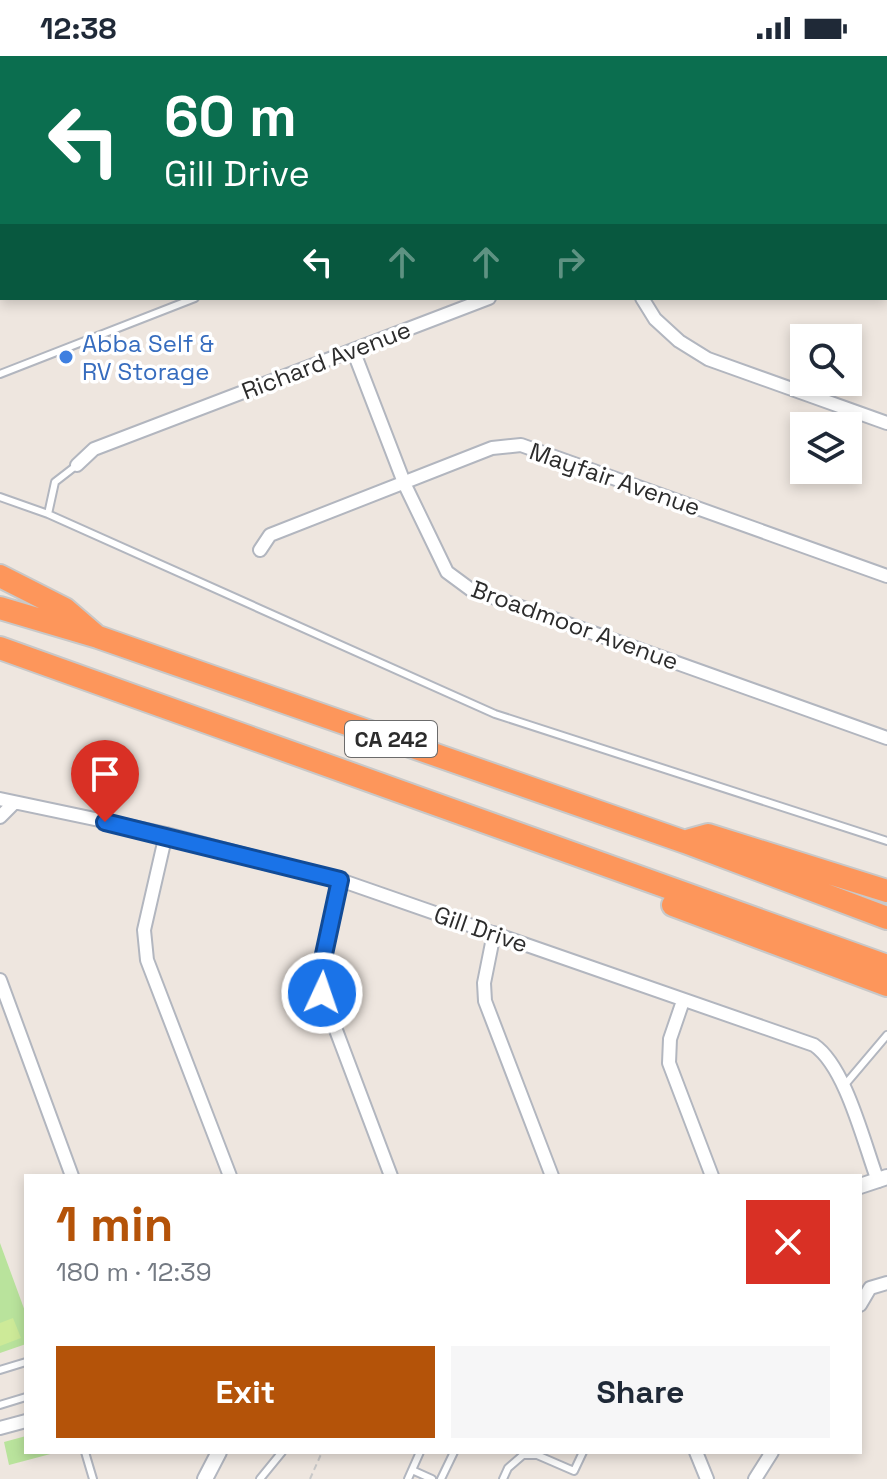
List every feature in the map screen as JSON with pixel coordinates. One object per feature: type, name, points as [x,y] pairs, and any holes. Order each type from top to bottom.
[{"type":"highway","points":[[0,576],[65,609],[98,637]]},
{"type":"highway","name":"CA 242","points":[[0,608],[98,637],[685,842],[887,918]]},
{"type":"highway","name":"CA 242","points":[[3,651],[887,966]]},
{"type":"highway","points":[[685,842],[708,835],[887,891]]},
{"type":"highway","points":[[543,843],[564,860],[724,926],[887,985]]},
{"type":"street","name":"Richard Avenue","points":[[77,465],[94,449],[484,300]]},
{"type":"street","points":[[643,300],[655,319],[679,341],[708,359],[887,423]]},
{"type":"street","name":"Broadmoor Avenue","points":[[353,350],[405,485],[447,572],[470,589],[887,738]]},
{"type":"street","name":"Mayfair Avenue","points":[[260,550],[270,535],[405,485],[492,448],[521,445],[887,576]]},
{"type":"street","name":"Gill Drive","points":[[0,799],[166,834],[340,880],[814,1045],[824,1052],[843,1087],[884,1179]]},
{"type":"street","points":[[0,817],[14,803]]},
{"type":"street","points":[[166,834],[144,930],[147,960],[229,1174]]},
{"type":"street","points":[[340,880],[321,968],[322,993],[390,1174]]},
{"type":"street","points":[[494,933],[484,983],[485,1001],[551,1174]]},
{"type":"street","points":[[0,980],[71,1174]]},
{"type":"street","points":[[683,1001],[670,1039],[669,1063],[711,1174]]},
{"type":"street","points":[[862,1185],[884,1179]]},
{"type":"street","points":[[865,1290],[887,1283]]},
{"type":"street","points":[[0,1428],[24,1422]]},
{"type":"street","points":[[205,1479],[218,1454]]},
{"type":"street","points":[[697,1454],[707,1479]]},
{"type":"street","points":[[755,1479],[771,1454]]},
{"type":"lane","points":[[0,374],[190,300]]},
{"type":"lane","points":[[48,514],[55,482],[77,465]]},
{"type":"lane","points":[[0,497],[48,514],[495,714],[887,841]]},
{"type":"lane","points":[[843,1087],[887,1035]]},
{"type":"lane","points":[[0,1370],[24,1363]]},
{"type":"lane","points":[[0,1405],[24,1398]]},
{"type":"lane","points":[[86,1454],[93,1479]]},
{"type":"lane","points":[[260,1479],[280,1454]]},
{"type":"lane","points":[[408,1479],[419,1454]]},
{"type":"lane","points":[[441,1479],[453,1454]]},
{"type":"lane","points":[[503,1479],[508,1468],[523,1455],[537,1455],[574,1471],[582,1454]]},
{"type":"lane","points":[[412,1470],[432,1479]]},
{"type":"path","points":[[310,1479],[321,1454]]},
{"type":"green space","points":[[0,1243],[24,1309],[24,1345],[0,1353]]},
{"type":"green space","points":[[13,1318],[21,1338],[0,1346],[0,1323]]},
{"type":"green space","points":[[24,1437],[24,1454],[50,1454],[9,1465],[4,1442]]},
{"type":"place","name":"Abba Self & RV Storage","points":[[66,357]]},
{"type":"route","points":[[105,822],[166,834],[340,880],[321,968],[322,993]]}]
